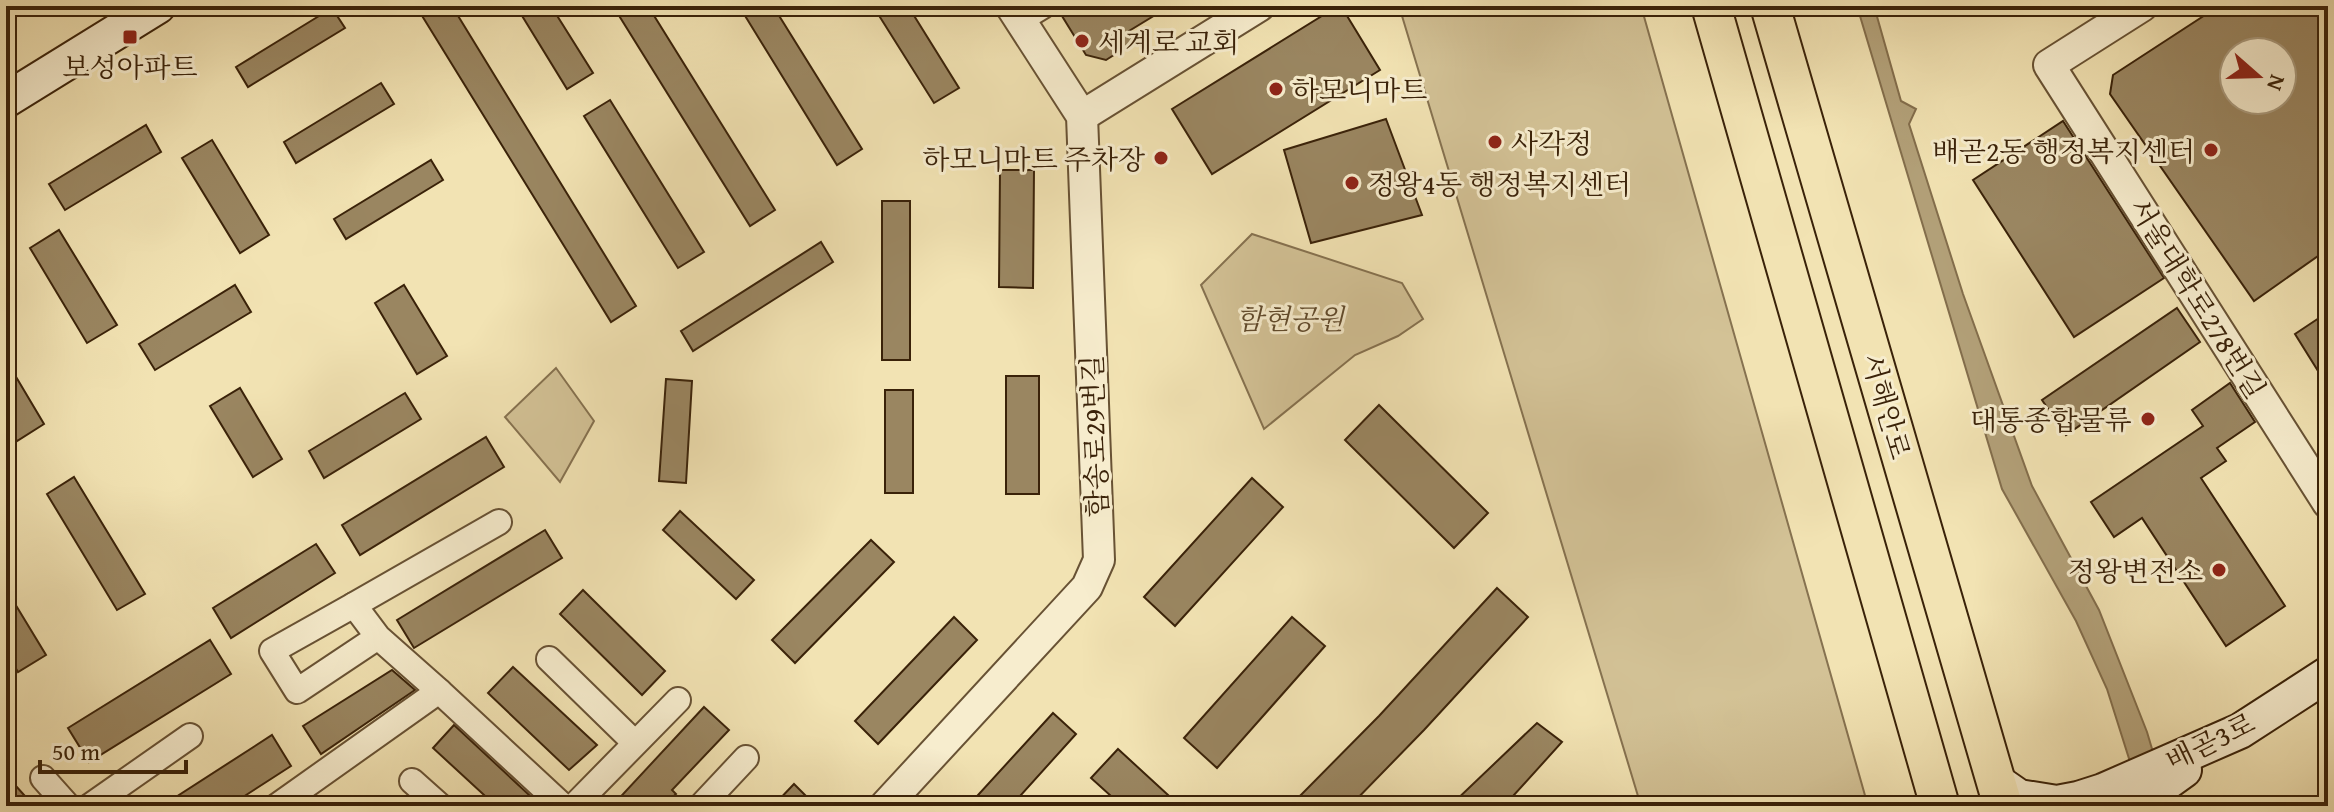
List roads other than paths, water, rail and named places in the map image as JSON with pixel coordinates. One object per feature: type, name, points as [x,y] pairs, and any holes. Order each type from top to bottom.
[{"type":"main road","points":[[6,100],[158,6]]},
{"type":"main road","points":[[1711,6],[1940,806]]},
{"type":"main road","name":"서해안로","points":[[1770,6],[1999,794]]},
{"type":"main road","name":"배곧3로","points":[[1999,794],[2057,803],[2140,784],[2240,731],[2328,674]]},
{"type":"street","points":[[1025,11],[1082,116],[1259,6]]},
{"type":"street","name":"서울대학로278번길","points":[[2142,6],[2049,65],[2328,503]]},
{"type":"street","name":"함송로29번길","points":[[885,806],[1087,587],[1099,560],[1082,116]]},
{"type":"street","points":[[378,637],[297,691],[272,651],[499,522]]},
{"type":"street","points":[[354,605],[378,637],[563,806]]},
{"type":"street","points":[[549,659],[635,743]]},
{"type":"street","points":[[277,806],[439,691]]},
{"type":"street","points":[[574,806],[678,700]]},
{"type":"street","points":[[90,806],[190,736]]},
{"type":"street","points":[[701,806],[746,758]]},
{"type":"street","points":[[43,778],[68,806]]},
{"type":"street","points":[[412,781],[440,806]]},
{"type":"place","name":"보성아파트","points":[[130,37]]},
{"type":"place","name":"세계로 교회","points":[[1082,41]]},
{"type":"place","name":"하모니마트","points":[[1276,89]]},
{"type":"place","name":"사각정","points":[[1495,142]]},
{"type":"place","name":"배곧2동 행정복지센터","points":[[2211,150]]},
{"type":"place","name":"하모니마트 주차장","points":[[1161,158]]},
{"type":"place","name":"정왕4동 행정복지센터","points":[[1352,183]]},
{"type":"place","name":"대통종합물류","points":[[2148,419]]},
{"type":"place","name":"정왕변전소","points":[[2219,570]]},
{"type":"park label","name":"함현공원","points":[[1290,318]]}]
